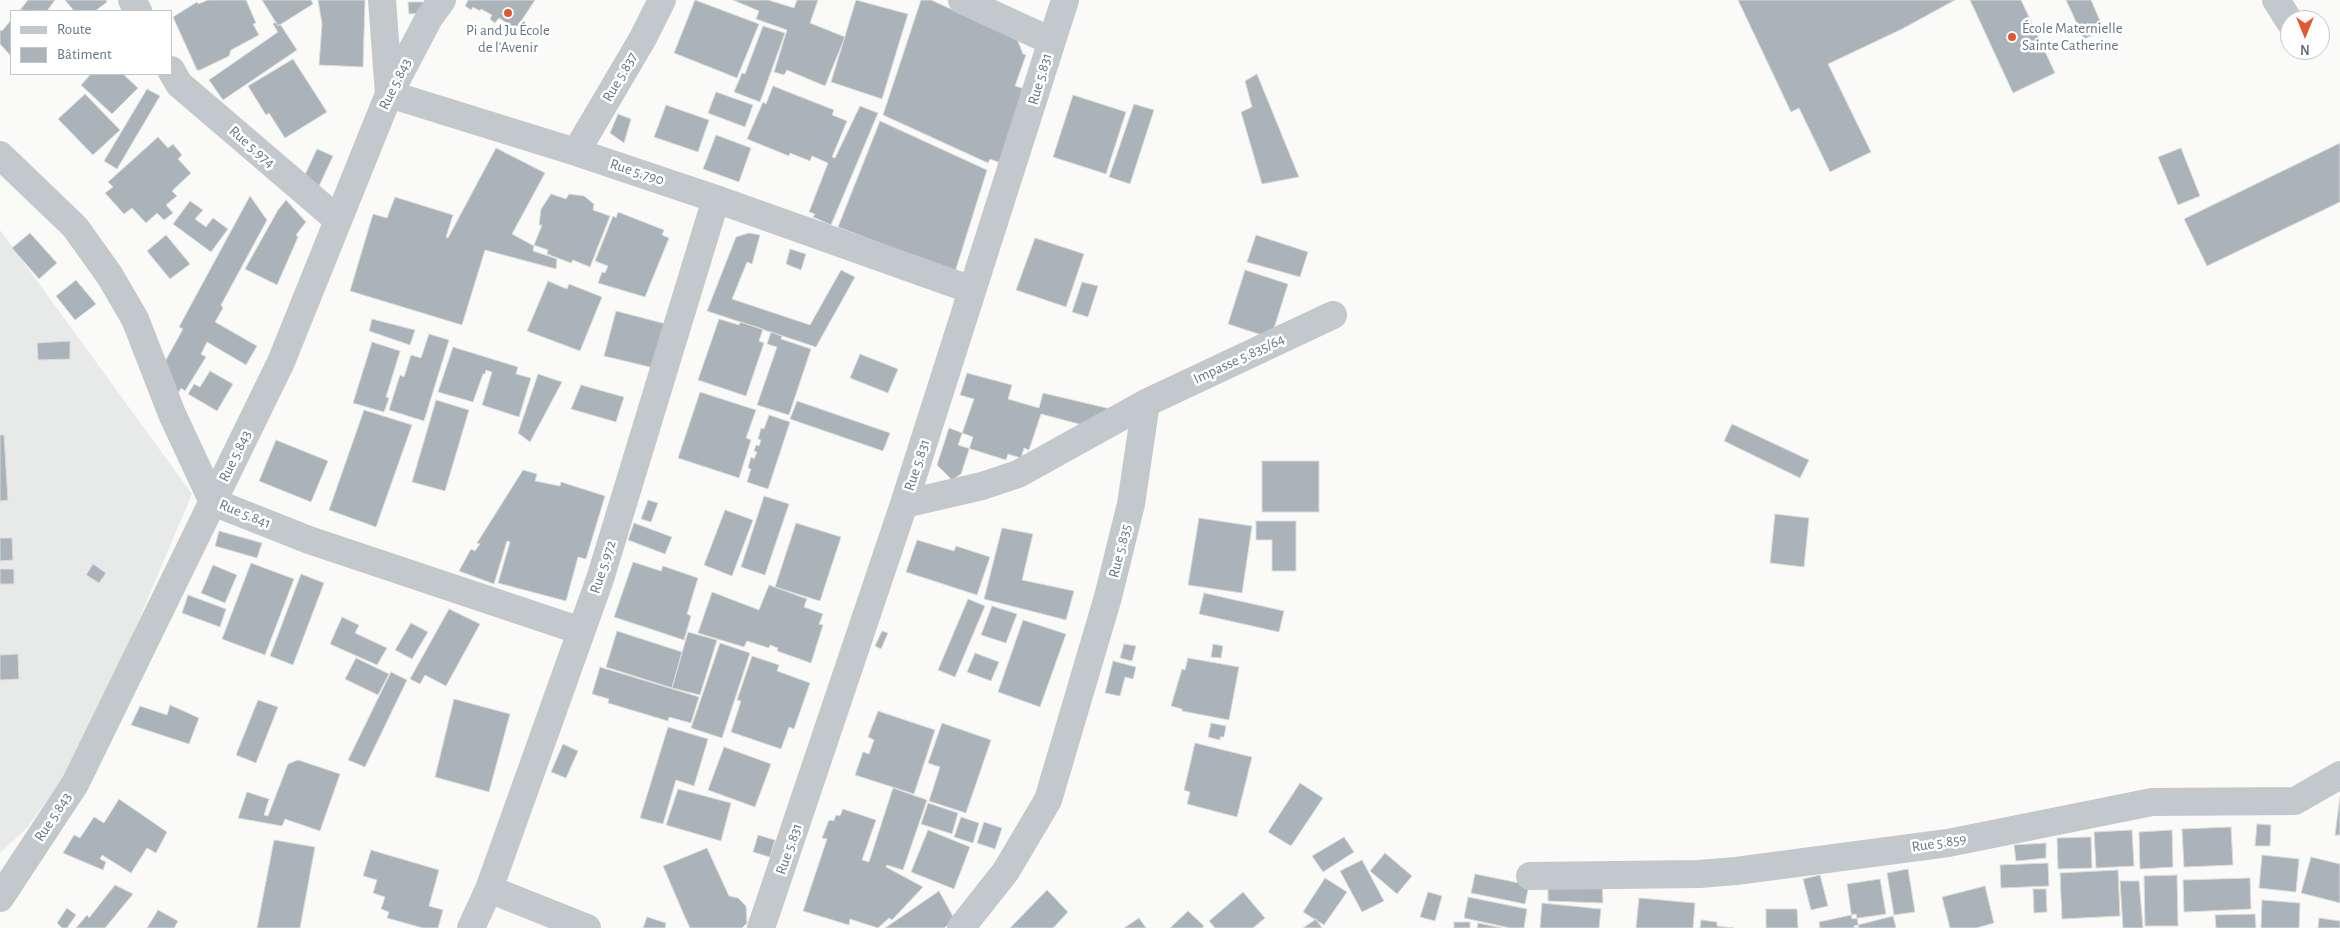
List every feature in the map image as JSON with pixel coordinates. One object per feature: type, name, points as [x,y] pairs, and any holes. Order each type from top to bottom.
[{"type":"street","points":[[382,0],[388,94]]},
{"type":"street","name":"Rue 5.843","points":[[0,898],[75,784],[281,362],[388,94],[429,18],[442,0]]},
{"type":"street","name":"Rue 5.837","points":[[576,152],[643,38],[662,0]]},
{"type":"street","points":[[962,0],[1051,41]]},
{"type":"street","name":"Rue 5.831","points":[[762,928],[904,504],[1051,41],[1066,0]]},
{"type":"street","name":"Rue 5.974","points":[[172,72],[180,84],[338,220]]},
{"type":"street","name":"Rue 5.790","points":[[388,94],[576,152],[716,199],[972,290]]},
{"type":"street","name":"Rue 5.841","points":[[0,155],[75,227],[110,276],[135,319],[172,414],[213,502],[309,540],[581,632]]},
{"type":"street","name":"Rue 5.972","points":[[471,928],[489,890],[600,579],[716,199]]},
{"type":"street","name":"Impasse 5.835/64","points":[[1146,403],[1333,315]]},
{"type":"street","points":[[904,504],[982,486],[1018,474],[1146,403]]},
{"type":"street","name":"Rue 5.835","points":[[961,928],[1006,871],[1048,800],[1108,597],[1131,504],[1146,403]]},
{"type":"street","name":"Rue 5.859","points":[[1530,876],[1699,874],[1736,871],[1948,844],[2152,802],[2295,801],[2340,776]]},
{"type":"street","points":[[489,890],[587,928]]},
{"type":"shaded area","points":[[0,230],[192,494],[99,714],[66,774],[27,828],[0,853]]},
{"type":"building","points":[[28,0],[55,0],[48,10],[20,10]]},
{"type":"building","points":[[65,0],[106,0],[107,2],[96,10],[73,10]]},
{"type":"building","points":[[208,0],[246,0],[256,23],[253,24],[259,35],[231,50],[229,56],[197,70],[173,17],[197,2],[198,4]]},
{"type":"building","points":[[262,0],[311,0],[313,4],[278,26]]},
{"type":"building","points":[[318,0],[365,0],[363,67],[319,65],[322,24]]},
{"type":"building","name":"Pi and Ju École de l'Avenir","points":[[468,0],[535,0],[516,29],[499,18],[495,23],[490,19],[492,15],[481,9],[480,11],[473,7],[471,10],[465,6]]},
{"type":"building","points":[[695,0],[759,24],[737,78],[674,53]]},
{"type":"building","points":[[733,0],[768,0],[794,8],[797,0],[818,0],[810,23],[845,37],[825,86],[787,70],[784,75],[774,72],[787,30],[756,19],[759,11]]},
{"type":"building","points":[[856,0],[908,14],[882,99],[831,82]]},
{"type":"building","points":[[921,0],[931,0],[1017,39],[1023,54],[1026,55],[1015,86],[1025,89],[1001,163],[990,159],[988,163],[883,115]]},
{"type":"building","points":[[1738,0],[1955,0],[1902,29],[1828,64],[1871,152],[1830,172],[1799,108],[1791,112]]},
{"type":"building","name":"École Maternielle Sainte Catherine","points":[[1970,0],[2021,0],[2055,73],[2013,93]]},
{"type":"building","points":[[2066,0],[2091,0],[2104,30],[2084,39]]},
{"type":"building","points":[[408,2],[430,2],[422,13],[409,14]]},
{"type":"building","points":[[10,21],[10,55],[0,44],[0,30],[2,31]]},
{"type":"building","points":[[276,22],[278,26],[280,24],[297,50],[223,100],[209,80],[278,32],[273,24]]},
{"type":"building","points":[[763,26],[785,33],[760,102],[734,92],[742,73],[745,74]]},
{"type":"building","points":[[293,59],[327,112],[285,138],[269,113],[266,115],[248,86]]},
{"type":"building","points":[[1257,74],[1299,177],[1262,184],[1241,112],[1252,107],[1245,81]]},
{"type":"building","points":[[90,75],[124,75],[138,88],[112,114],[81,85]]},
{"type":"building","points":[[773,86],[834,110],[832,115],[847,121],[832,157],[835,158],[860,106],[878,113],[831,225],[813,217],[815,214],[809,212],[828,163],[812,156],[810,161],[790,153],[789,156],[747,139],[763,102],[766,104]]},
{"type":"building","points":[[147,89],[160,96],[117,169],[104,161]]},
{"type":"building","points":[[716,92],[753,105],[745,127],[708,113]]},
{"type":"building","points":[[85,94],[120,130],[93,155],[58,119]]},
{"type":"building","points":[[1073,95],[1126,112],[1106,174],[1053,157]]},
{"type":"building","points":[[1134,104],[1154,110],[1130,184],[1109,177]]},
{"type":"building","points":[[666,105],[709,120],[698,152],[654,137]]},
{"type":"building","points":[[618,114],[631,119],[624,143],[610,133]]},
{"type":"building","points":[[880,121],[987,170],[955,272],[838,227]]},
{"type":"building","points":[[716,135],[751,148],[739,182],[703,169]]},
{"type":"building","points":[[158,137],[168,148],[173,144],[182,155],[178,159],[191,173],[172,191],[177,196],[166,205],[173,213],[164,220],[157,213],[146,223],[132,208],[124,214],[105,193],[113,187],[108,182]]},
{"type":"building","points":[[2340,143],[2340,202],[2207,266],[2184,219]]},
{"type":"building","points":[[496,148],[545,173],[512,234],[534,246],[533,251],[557,259],[556,269],[485,250],[462,325],[350,291],[373,214],[387,218],[395,197],[453,215],[446,237],[448,238]]},
{"type":"building","points":[[2181,148],[2200,196],[2178,205],[2158,157]]},
{"type":"building","points":[[317,149],[333,156],[319,186],[303,179]]},
{"type":"building","points":[[551,194],[566,199],[569,194],[584,196],[594,204],[593,210],[610,216],[590,267],[573,260],[571,263],[547,254],[548,250],[534,245],[542,225],[539,225],[541,209]]},
{"type":"building","points":[[250,196],[267,220],[221,305],[223,308],[215,322],[257,346],[246,365],[207,342],[201,354],[206,357],[185,391],[181,388],[175,399],[152,385],[183,329],[179,327]]},
{"type":"building","points":[[286,200],[306,222],[296,235],[298,237],[277,285],[245,269],[278,210]]},
{"type":"building","points":[[190,201],[203,210],[195,219],[206,227],[213,218],[228,229],[211,252],[173,224]]},
{"type":"building","points":[[618,212],[664,230],[662,235],[669,238],[645,297],[598,283],[602,272],[605,273],[608,266],[595,261],[613,216],[616,218]]},
{"type":"building","points":[[30,233],[57,263],[39,279],[12,248]]},
{"type":"building","points":[[749,233],[760,235],[752,264],[747,262],[732,299],[810,325],[841,270],[855,277],[816,347],[707,311],[736,237]]},
{"type":"building","points":[[166,235],[190,264],[170,279],[147,251]]},
{"type":"building","points":[[1256,235],[1308,252],[1300,277],[1247,262]]},
{"type":"building","points":[[1035,238],[1084,254],[1066,307],[1016,290]]},
{"type":"building","points":[[790,249],[806,254],[801,270],[786,264]]},
{"type":"building","points":[[1245,270],[1288,284],[1271,338],[1228,324]]},
{"type":"building","points":[[76,280],[96,304],[75,320],[56,296]]},
{"type":"building","points":[[548,281],[567,289],[569,284],[602,297],[580,351],[527,331]]},
{"type":"building","points":[[1082,282],[1098,286],[1088,317],[1072,312]]},
{"type":"building","points":[[616,311],[666,324],[654,368],[604,356]]},
{"type":"building","points":[[372,319],[415,330],[410,345],[369,331]]},
{"type":"building","points":[[719,319],[739,325],[740,322],[763,329],[759,341],[764,343],[746,396],[698,380]]},
{"type":"building","points":[[771,332],[782,336],[781,339],[811,349],[789,415],[757,405],[777,347],[767,344]]},
{"type":"building","points":[[429,334],[449,340],[424,421],[389,410],[400,375],[404,377],[411,355],[421,358]]},
{"type":"building","points":[[70,341],[70,359],[38,360],[37,343]]},
{"type":"building","points":[[372,342],[400,351],[386,397],[389,398],[384,412],[353,403]]},
{"type":"building","points":[[453,347],[518,367],[516,374],[531,378],[519,417],[482,405],[492,372],[486,370],[473,402],[438,392]]},
{"type":"building","points":[[860,354],[898,369],[888,393],[850,378]]},
{"type":"building","points":[[210,371],[233,384],[217,411],[188,394],[194,384],[200,387]]},
{"type":"building","points":[[967,373],[1012,385],[1008,399],[1039,408],[1043,393],[1115,410],[1077,431],[1079,424],[1041,414],[1029,450],[1024,448],[1021,458],[1008,454],[1006,460],[958,445],[974,399],[960,395]]},
{"type":"building","points":[[538,374],[562,382],[530,442],[518,433]]},
{"type":"building","points":[[581,385],[624,397],[616,422],[571,409]]},
{"type":"building","points":[[700,392],[756,410],[746,438],[751,440],[739,478],[678,458]]},
{"type":"building","points":[[436,400],[469,410],[445,491],[412,482]]},
{"type":"building","points":[[797,401],[890,433],[883,451],[790,419]]},
{"type":"building","points":[[364,410],[412,425],[376,527],[329,510]]},
{"type":"building","points":[[769,415],[790,422],[768,489],[747,482],[751,469],[748,468],[751,457],[754,459],[757,452],[754,451],[756,445],[759,446],[761,440],[758,439],[761,428],[764,429]]},
{"type":"building","points":[[1732,424],[1809,460],[1800,478],[1724,441]]},
{"type":"building","points":[[949,428],[973,437],[961,474],[952,480],[937,465]]},
{"type":"building","points":[[0,435],[4,435],[8,500],[0,501]]},
{"type":"building","points":[[276,440],[328,461],[311,502],[259,481]]},
{"type":"building","points":[[1262,461],[1319,461],[1319,512],[1262,512]]},
{"type":"building","points":[[523,470],[537,474],[535,481],[560,486],[561,482],[605,496],[586,559],[578,557],[566,601],[498,583],[510,542],[507,541],[494,584],[459,571],[471,549],[475,551],[480,544],[477,543]]},
{"type":"building","points":[[764,496],[789,504],[765,575],[741,567]]},
{"type":"building","points":[[648,500],[658,503],[651,522],[641,519]]},
{"type":"building","points":[[725,510],[753,520],[732,576],[704,565]]},
{"type":"building","points":[[1775,514],[1809,518],[1804,567],[1770,563]]},
{"type":"building","points":[[1199,518],[1252,526],[1242,593],[1188,585]]},
{"type":"building","points":[[1256,521],[1296,521],[1296,571],[1272,571],[1272,540],[1256,540]]},
{"type":"building","points":[[634,523],[672,537],[665,554],[628,540]]},
{"type":"building","points":[[796,523],[841,537],[820,601],[775,587]]},
{"type":"building","points":[[1002,528],[1033,534],[1022,580],[1074,591],[1066,620],[984,599]]},
{"type":"building","points":[[219,531],[262,543],[257,558],[215,546]]},
{"type":"building","points":[[0,538],[12,538],[13,560],[0,561]]},
{"type":"building","points":[[917,540],[954,551],[956,546],[990,557],[977,595],[906,572]]},
{"type":"building","points":[[633,562],[661,571],[663,566],[698,578],[687,614],[691,616],[684,640],[614,617]]},
{"type":"building","points":[[251,563],[294,579],[265,655],[222,639]]},
{"type":"building","points":[[93,564],[106,573],[99,583],[86,575]]},
{"type":"building","points":[[213,565],[237,575],[225,603],[201,593]]},
{"type":"building","points":[[0,569],[14,569],[14,584],[0,584]]},
{"type":"building","points":[[301,574],[324,583],[293,665],[270,656]]},
{"type":"building","points":[[769,585],[807,599],[804,607],[823,614],[819,624],[823,625],[811,663],[777,651],[778,648],[770,645],[769,648],[747,641],[744,647],[698,633],[712,592],[759,610]]},
{"type":"building","points":[[1204,593],[1284,611],[1279,632],[1199,614]]},
{"type":"building","points":[[188,595],[226,609],[220,627],[182,613]]},
{"type":"building","points":[[968,599],[985,606],[955,677],[938,670]]},
{"type":"building","points":[[992,606],[1017,614],[1006,643],[981,635]]},
{"type":"building","points":[[449,609],[480,624],[446,686],[425,675],[420,684],[410,679]]},
{"type":"building","points":[[342,617],[359,625],[355,633],[387,648],[377,665],[330,644]]},
{"type":"building","points":[[1023,620],[1066,634],[1040,707],[998,692]]},
{"type":"building","points":[[411,623],[428,632],[412,659],[395,650]]},
{"type":"building","points":[[617,631],[682,652],[672,688],[606,667]]},
{"type":"building","points":[[882,631],[888,633],[881,649],[875,646]]},
{"type":"building","points":[[688,632],[717,640],[700,695],[672,688]]},
{"type":"building","points":[[720,643],[750,653],[722,738],[691,728]]},
{"type":"building","points":[[1124,644],[1136,646],[1132,661],[1120,658]]},
{"type":"building","points":[[1213,644],[1223,646],[1221,658],[1211,657]]},
{"type":"building","points":[[975,653],[999,662],[991,681],[967,672]]},
{"type":"building","points":[[18,654],[19,679],[0,680],[0,655]]},
{"type":"building","points":[[752,656],[779,665],[777,671],[810,683],[794,729],[789,727],[781,749],[731,732],[741,701],[737,700]]},
{"type":"building","points":[[356,658],[389,674],[378,695],[345,679]]},
{"type":"building","points":[[1188,658],[1239,667],[1229,720],[1182,711],[1182,709],[1171,706],[1182,669],[1185,670]]},
{"type":"building","points":[[1113,661],[1136,667],[1133,679],[1125,677],[1120,696],[1105,693]]},
{"type":"building","points":[[600,667],[699,697],[691,723],[669,717],[668,721],[608,703],[609,699],[592,694]]},
{"type":"building","points":[[391,672],[407,680],[365,767],[348,760]]},
{"type":"building","points":[[454,699],[510,714],[489,792],[435,777]]},
{"type":"building","points":[[258,700],[278,707],[256,763],[236,755]]},
{"type":"building","points":[[170,705],[199,718],[189,744],[131,725],[140,706],[167,715]]},
{"type":"building","points":[[878,711],[935,730],[914,794],[855,775],[863,752],[869,754],[874,740],[868,737]]},
{"type":"building","points":[[942,723],[991,740],[966,813],[929,801],[940,767],[928,763]]},
{"type":"building","points":[[1211,723],[1226,726],[1224,737],[1220,737],[1220,740],[1208,737]]},
{"type":"building","points":[[668,727],[708,739],[694,786],[676,780],[663,824],[640,818]]},
{"type":"building","points":[[1195,743],[1252,757],[1237,817],[1187,804],[1190,792],[1184,790]]},
{"type":"building","points":[[563,744],[578,751],[566,778],[551,772]]},
{"type":"building","points":[[724,747],[771,764],[755,807],[708,790]]},
{"type":"building","points":[[298,760],[340,774],[320,831],[285,819],[282,826],[238,818],[247,792],[269,799],[264,815],[268,816],[288,764]]},
{"type":"building","points":[[1300,783],[1323,798],[1291,846],[1268,832]]},
{"type":"building","points":[[893,788],[927,800],[903,870],[887,865],[886,867],[923,887],[892,920],[889,918],[878,928],[850,919],[849,925],[803,911],[827,839],[822,838],[829,820],[834,821],[836,815],[840,816],[843,809],[876,820],[862,860],[869,862]]},
{"type":"building","points":[[678,789],[731,803],[721,841],[666,825]]},
{"type":"building","points":[[2340,797],[2340,835],[2335,835]]},
{"type":"building","points":[[119,799],[167,832],[156,853],[147,848],[131,873],[102,855],[100,859],[106,862],[103,870],[63,853],[74,835],[80,838],[94,817],[104,823]]},
{"type":"building","points":[[928,803],[958,813],[952,834],[921,824]]},
{"type":"building","points":[[961,817],[979,823],[973,843],[954,837]]},
{"type":"building","points":[[984,822],[1002,828],[995,849],[977,843]]},
{"type":"building","points":[[2257,824],[2271,825],[2270,846],[2255,846]]},
{"type":"building","points":[[2231,827],[2233,865],[2184,867],[2182,829]]},
{"type":"building","points":[[928,830],[970,847],[954,889],[911,872]]},
{"type":"building","points":[[2132,830],[2134,866],[2096,868],[2094,832]]},
{"type":"building","points":[[2172,830],[2173,867],[2140,869],[2139,832]]},
{"type":"building","points":[[758,835],[775,840],[770,857],[753,852]]},
{"type":"building","points":[[1344,837],[1354,852],[1323,872],[1312,856]]},
{"type":"building","points":[[2091,837],[2092,868],[2058,869],[2057,838]]},
{"type":"building","points":[[274,840],[315,847],[300,928],[257,928]]},
{"type":"building","points":[[2046,843],[2046,858],[2016,861],[2014,845]]},
{"type":"building","points":[[707,848],[729,896],[738,898],[746,906],[747,923],[742,928],[690,928],[684,915],[663,866]]},
{"type":"building","points":[[371,850],[439,870],[429,906],[443,910],[438,928],[423,928],[387,918],[389,912],[381,909],[385,897],[373,893],[377,880],[363,876]]},
{"type":"building","points":[[1385,853],[1412,876],[1397,894],[1370,871]]},
{"type":"building","points":[[2262,855],[2299,859],[2296,892],[2259,888]]},
{"type":"building","points":[[2311,857],[2340,864],[2340,903],[2301,893]]},
{"type":"building","points":[[1362,860],[1384,901],[1362,912],[1340,871]]},
{"type":"building","points":[[2048,863],[2049,886],[2001,888],[2000,865]]},
{"type":"building","points":[[1908,869],[1915,912],[1894,915],[1887,873]]},
{"type":"building","points":[[2118,870],[2120,916],[2062,919],[2060,873]]},
{"type":"building","points":[[1548,872],[1602,873],[1603,903],[1548,901]]},
{"type":"building","points":[[1475,874],[1529,885],[1525,904],[1471,893]]},
{"type":"building","points":[[1820,875],[1828,906],[1811,910],[1803,879]]},
{"type":"building","points":[[2177,875],[2178,926],[2145,926],[2144,876]]},
{"type":"building","points":[[1325,878],[1347,892],[1324,925],[1303,912]]},
{"type":"building","points":[[2250,878],[2251,909],[2184,912],[2183,880]]},
{"type":"building","points":[[1880,879],[1886,914],[1852,919],[1847,884]]},
{"type":"building","points":[[2120,881],[2139,881],[2143,928],[2123,928]]},
{"type":"building","points":[[115,885],[133,894],[105,928],[76,928],[87,915],[89,918]]},
{"type":"building","points":[[1985,886],[1994,923],[1976,928],[1950,928],[1942,897]]},
{"type":"building","points":[[2033,889],[2046,889],[2047,912],[2034,913]]},
{"type":"building","points":[[1047,890],[1068,912],[1053,928],[1010,928]]},
{"type":"building","points":[[939,891],[955,920],[944,928],[885,928]]},
{"type":"building","points":[[1243,892],[1265,918],[1253,928],[1215,928],[1209,921]]},
{"type":"building","points":[[1428,892],[1442,896],[1435,921],[1420,917]]},
{"type":"building","points":[[1468,897],[1527,909],[1524,928],[1510,928],[1464,918]]},
{"type":"building","points":[[1639,898],[1695,903],[1693,928],[1636,928]]},
{"type":"building","points":[[2262,900],[2300,903],[2299,928],[2261,928]]},
{"type":"building","points":[[1542,903],[1601,909],[1599,928],[1540,928]]},
{"type":"building","points":[[67,908],[76,915],[67,928],[62,928],[57,923]]},
{"type":"building","points":[[1766,909],[1797,909],[1798,928],[1766,928]]},
{"type":"building","points":[[158,910],[178,921],[174,928],[147,928]]},
{"type":"building","points":[[1188,911],[1204,926],[1202,928],[1170,928]]},
{"type":"building","points":[[1856,914],[1859,928],[1820,928],[1819,922]]},
{"type":"building","points":[[2255,914],[2256,928],[2216,928],[2215,915]]},
{"type":"building","points":[[1893,916],[1896,928],[1854,928],[1854,926]]},
{"type":"building","points":[[647,917],[666,923],[665,928],[643,928]]},
{"type":"building","points":[[1139,918],[1146,928],[1124,928]]},
{"type":"building","points":[[2319,918],[2340,921],[2340,928],[2318,928]]},
{"type":"building","points":[[1316,919],[1322,928],[1303,928]]},
{"type":"building","points":[[1701,920],[1717,922],[1717,926],[1734,928],[1700,928]]},
{"type":"building","points":[[1454,922],[1470,922],[1470,928],[1454,928]]},
{"type":"building","points":[[1478,923],[1502,928],[1477,928]]},
{"type":"place","name":"Pi and Ju École de l'Avenir","points":[[508,13]]},
{"type":"place","name":"École Maternielle Sainte Catherine","points":[[2012,37]]}]
